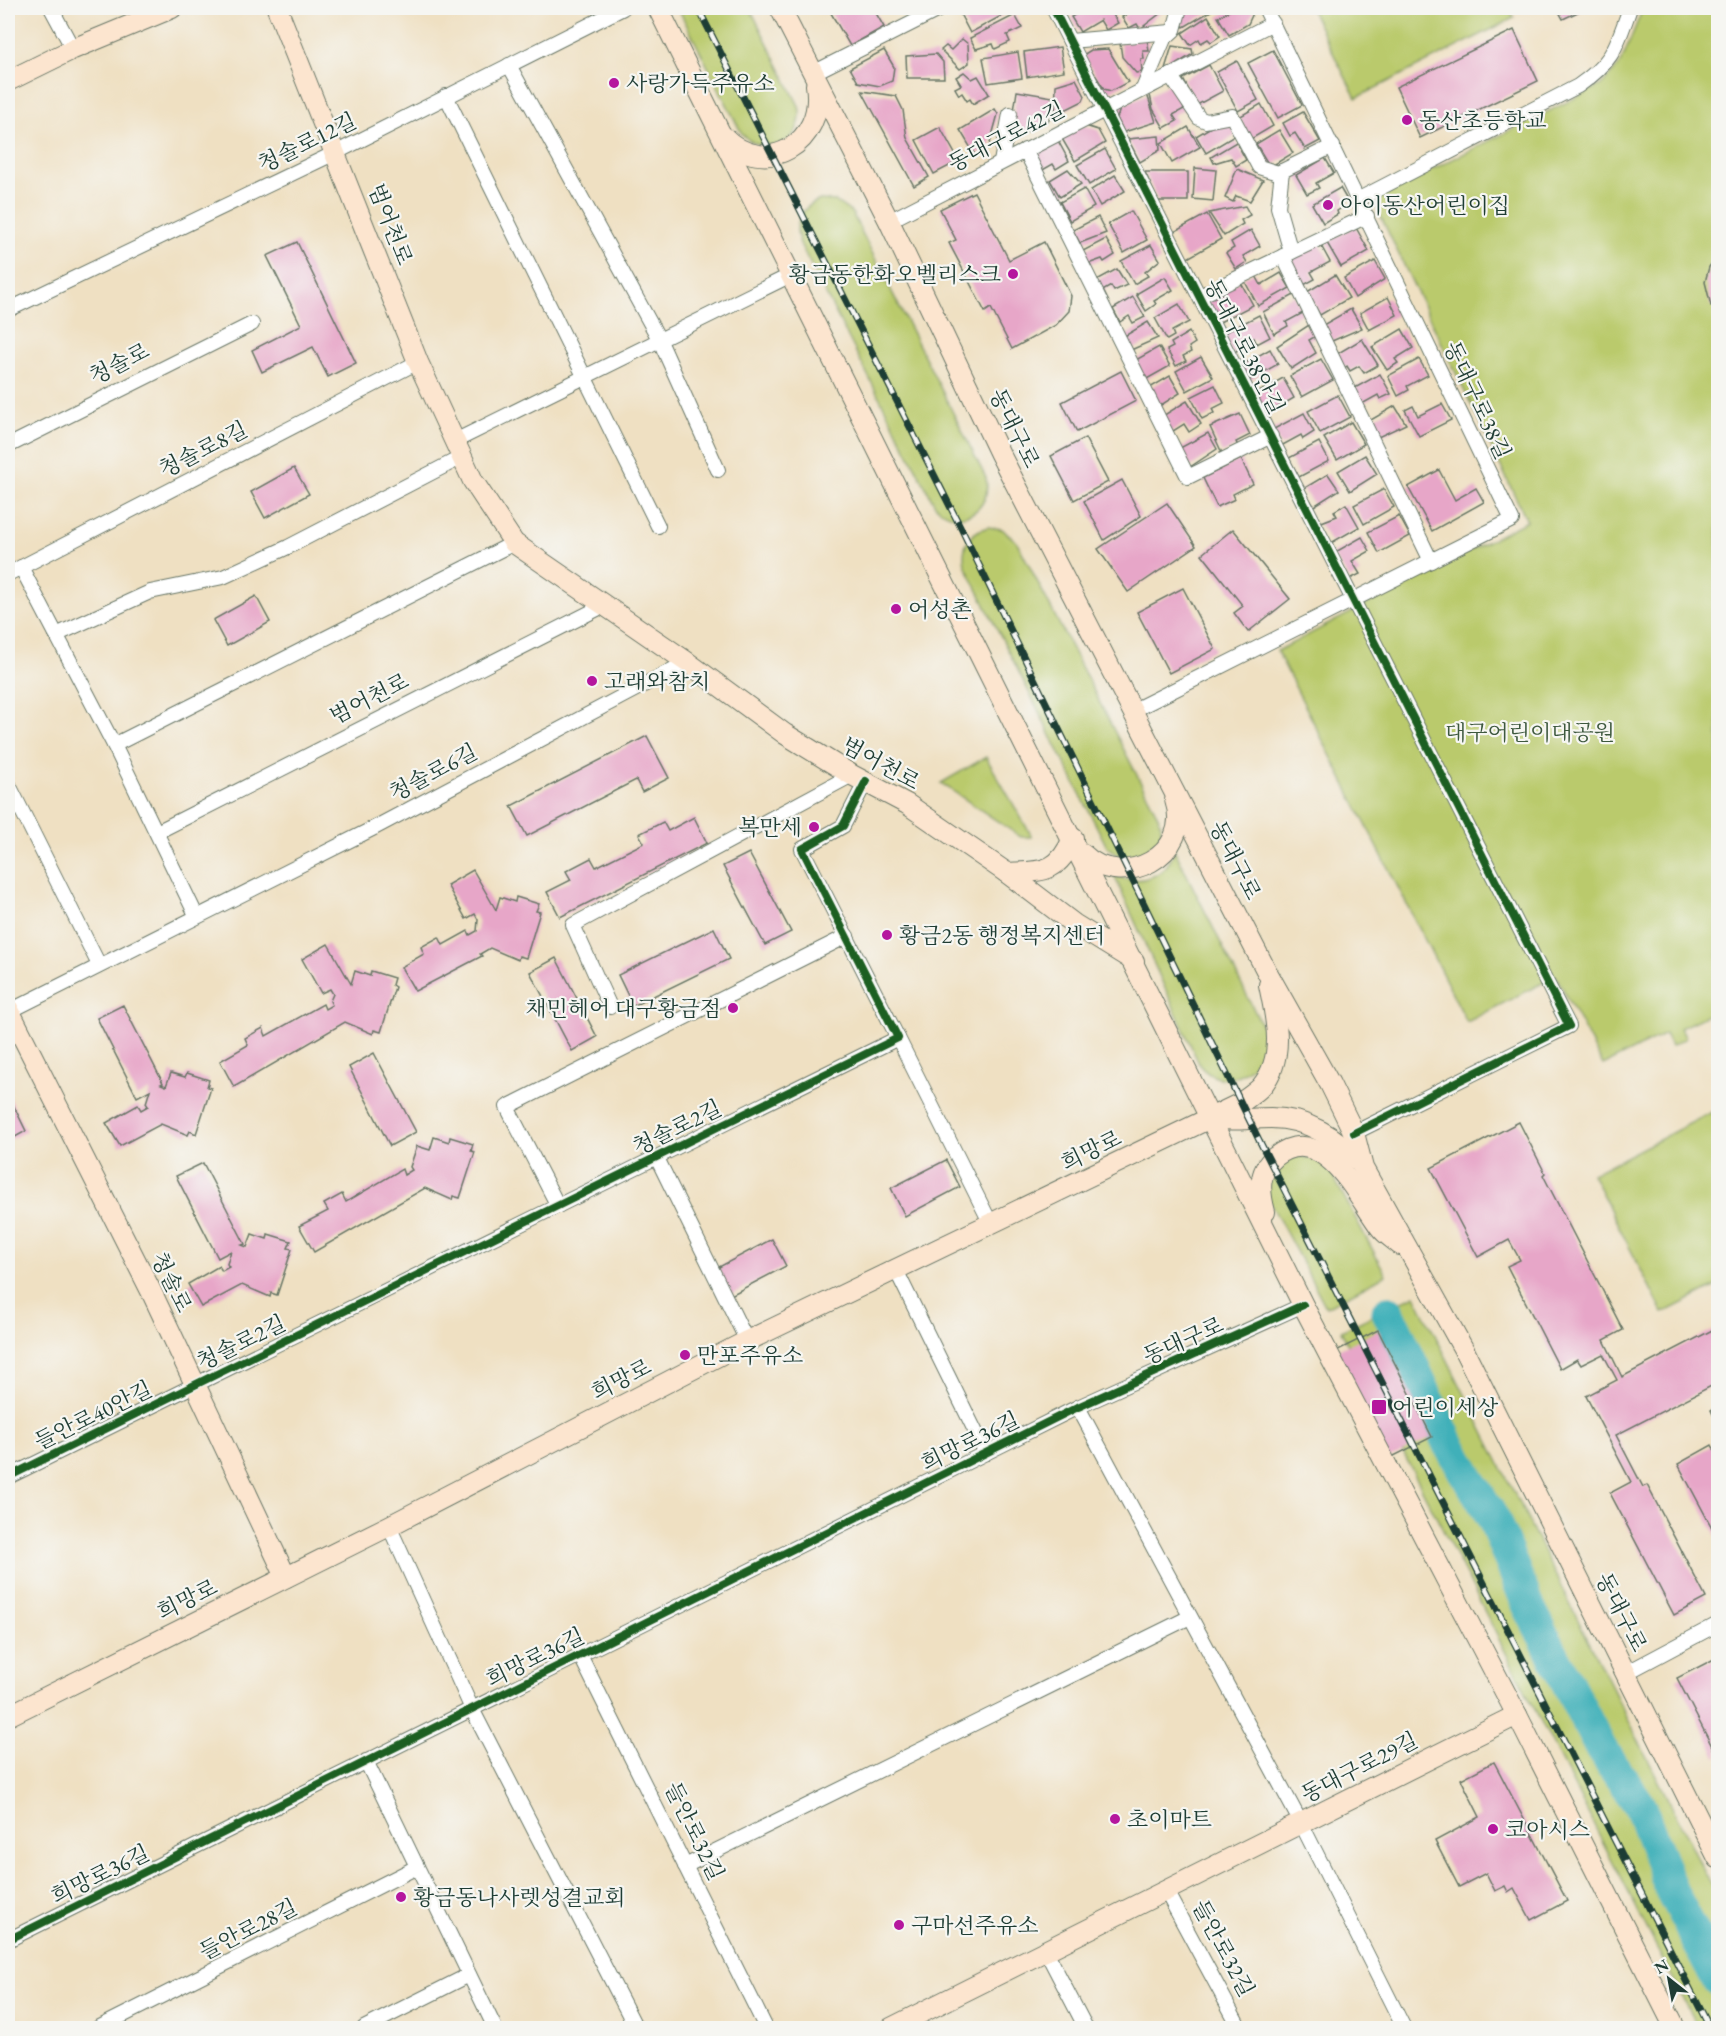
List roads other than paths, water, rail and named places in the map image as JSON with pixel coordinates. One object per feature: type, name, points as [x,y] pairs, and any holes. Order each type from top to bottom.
[{"type":"main road","points":[[8,81],[73,49],[172,8]]},
{"type":"main road","name":"범어천로","points":[[277,8],[337,152],[418,362],[473,481],[514,543],[687,662],[785,734],[907,804],[1007,873],[1074,924],[1135,962]]},
{"type":"main road","points":[[658,8],[1135,962],[1303,1305],[1676,2028]]},
{"type":"main road","name":"동대구로","points":[[780,8],[889,221],[1000,454],[1134,710],[1267,972],[1303,1034],[1354,1133],[1362,1166],[1464,1350],[1719,1857]]},
{"type":"main road","points":[[716,126],[735,147],[747,153],[774,154],[788,150],[799,142],[815,119],[818,106],[814,74]]},
{"type":"main road","points":[[1076,844],[1102,867],[1116,871],[1146,866],[1158,858],[1172,841],[1178,819],[1177,805],[1167,777]]},
{"type":"main road","points":[[1007,873],[1053,868],[1076,844]]},
{"type":"main road","name":"희망로","points":[[8,1716],[389,1526],[747,1341],[1239,1104],[1262,1086],[1274,1061],[1278,1042],[1267,972]]},
{"type":"main road","name":"청솔로","points":[[8,1011],[151,1291],[286,1577]]},
{"type":"main road","points":[[1210,1118],[1236,1122],[1265,1118],[1294,1121],[1330,1135],[1346,1147],[1362,1166]]},
{"type":"main road","points":[[1274,1245],[1260,1195],[1265,1169],[1275,1157],[1289,1150],[1305,1148],[1320,1152],[1333,1162],[1381,1228],[1413,1257]]},
{"type":"main road","name":"동대구로29길","points":[[1301,1823],[1516,1715]]},
{"type":"main road","name":"들안로32길","points":[[891,2028],[918,2022],[1046,1951],[1301,1823]]},
{"type":"street","points":[[51,8],[73,49]]},
{"type":"street","name":"청솔로12길","points":[[8,310],[337,152],[622,8]]},
{"type":"street","points":[[814,74],[942,8]]},
{"type":"street","points":[[1053,8],[1106,108]]},
{"type":"street","points":[[1168,8],[1174,27]]},
{"type":"street","points":[[1143,89],[1164,39],[1174,27],[1180,8]]},
{"type":"street","name":"동대구로38길","points":[[1134,710],[1512,519],[1359,199],[1273,22],[1264,8]]},
{"type":"street","points":[[1359,199],[1578,86],[1598,72],[1613,55],[1630,8]]},
{"type":"street","name":"동대구로42길","points":[[889,221],[1273,22]]},
{"type":"street","points":[[1070,41],[1174,27]]},
{"type":"street","points":[[509,65],[660,341],[718,470]]},
{"type":"street","points":[[1170,75],[1199,118],[1206,121],[1232,116],[1259,167],[1278,173],[1333,146]]},
{"type":"street","points":[[446,96],[657,526]]},
{"type":"street","name":"동대구로38안길","points":[[1106,108],[1569,1026],[1354,1133]]},
{"type":"street","points":[[1001,162],[1010,114]]},
{"type":"street","name":"동대구로38안길","points":[[1025,150],[1188,477],[1270,436]]},
{"type":"street","points":[[1282,171],[1278,207],[1287,254],[1431,561]]},
{"type":"street","points":[[1200,296],[1367,216]]},
{"type":"street","points":[[56,635],[150,592],[223,577],[288,547],[586,378],[791,275]]},
{"type":"street","name":"청솔로","points":[[8,446],[252,324]]},
{"type":"street","name":"청솔로8길","points":[[8,574],[418,362]]},
{"type":"street","points":[[114,745],[514,543]]},
{"type":"street","points":[[21,567],[114,745],[196,915]]},
{"type":"street","name":"범어천로","points":[[157,832],[603,606]]},
{"type":"street","name":"청솔로6길","points":[[8,1011],[372,829],[687,662]]},
{"type":"street","points":[[859,778],[843,826],[802,849],[992,1224]]},
{"type":"street","points":[[610,1007],[573,925],[859,778]]},
{"type":"street","points":[[8,783],[99,965]]},
{"type":"street","points":[[558,1206],[507,1107],[847,936]]},
{"type":"street","name":"청솔로2길","points":[[194,1385],[898,1038]]},
{"type":"street","points":[[657,1158],[747,1341]]},
{"type":"street","points":[[896,1270],[986,1453]]},
{"type":"street","name":"동대구로","points":[[1078,1407],[1303,1305]]},
{"type":"street","name":"들안로40안길","points":[[8,1477],[194,1385]]},
{"type":"street","points":[[1078,1407],[1301,1823]]},
{"type":"street","name":"희망로36길","points":[[8,1940],[1078,1407]]},
{"type":"street","points":[[389,1526],[472,1709],[636,2028]]},
{"type":"street","points":[[685,1866],[1190,1617]]},
{"type":"street","points":[[1626,1673],[1719,1624]]},
{"type":"street","name":"들안로32길","points":[[580,1655],[766,2028]]},
{"type":"street","points":[[366,1761],[495,2028]]},
{"type":"street","name":"동대구로29길","points":[[1301,1823],[1404,2028]]},
{"type":"street","name":"들안로28길","points":[[98,2028],[417,1867]]},
{"type":"street","name":"들안로32길","points":[[1166,1891],[1240,2028]]},
{"type":"street","points":[[1046,1951],[1086,2028]]},
{"type":"street","points":[[364,2028],[469,1976]]},
{"type":"waterway","points":[[1388,1312],[1449,1445],[1494,1520],[1528,1605],[1601,1749],[1639,1804],[1672,1892],[1718,1980]]},
{"type":"railway","points":[[698,8],[960,526],[1259,1140],[1710,2028]]},
{"type":"place","name":"사랑가득주유소","points":[[614,83]]},
{"type":"place","name":"동산초등학교","points":[[1407,120]]},
{"type":"place","name":"아이동산어린이집","points":[[1328,205]]},
{"type":"place","name":"황금동한화오벨리스크","points":[[1013,274]]},
{"type":"place","name":"어성촌","points":[[896,609]]},
{"type":"place","name":"고래와참치","points":[[592,681]]},
{"type":"place","name":"복만세","points":[[814,827]]},
{"type":"place","name":"황금2동 행정복지센터","points":[[887,935]]},
{"type":"place","name":"채민헤어 대구황금점","points":[[733,1008]]},
{"type":"place","name":"만포주유소","points":[[685,1355]]},
{"type":"place","name":"어린이세상","points":[[1379,1407]]},
{"type":"place","name":"초이마트","points":[[1115,1819]]},
{"type":"place","name":"코아시스","points":[[1493,1829]]},
{"type":"place","name":"황금동나사렛성결교회","points":[[401,1897]]},
{"type":"place","name":"구마선주유소","points":[[899,1925]]},
{"type":"park label","name":"대구어린이대공원","points":[[1530,732]]}]
